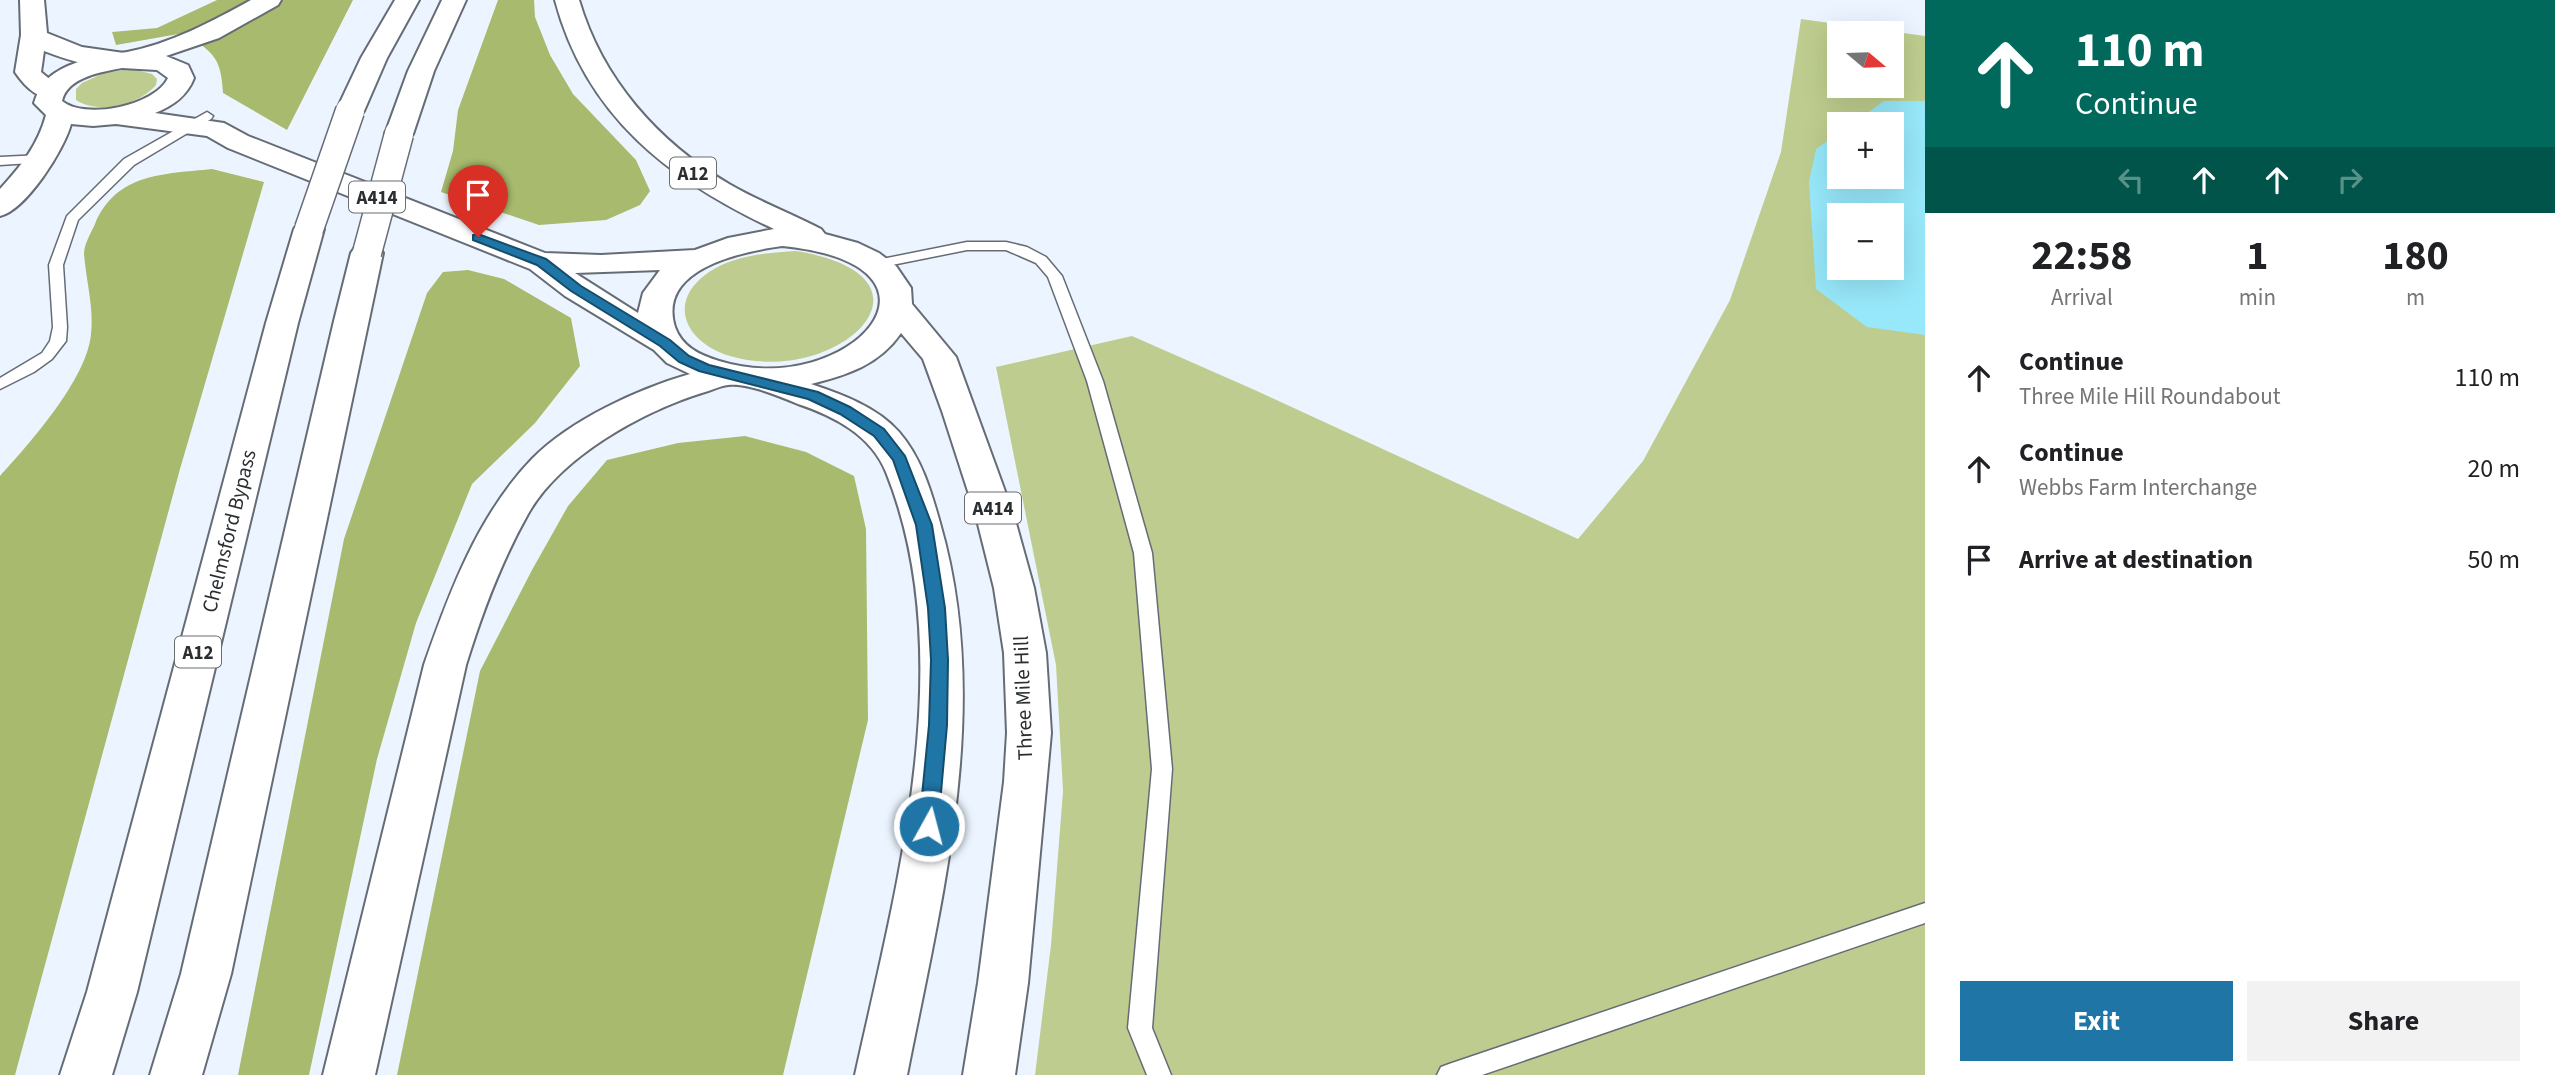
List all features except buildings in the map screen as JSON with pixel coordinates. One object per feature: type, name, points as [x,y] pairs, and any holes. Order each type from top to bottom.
[{"type":"main road","points":[[32,0],[34,37],[26,68],[56,103],[89,118],[117,116],[155,104],[167,96],[179,82],[180,75],[176,69],[166,63],[78,55],[58,50],[34,37]]},
{"type":"main road","points":[[0,206],[42,159],[54,141],[58,84],[81,71],[181,45],[210,33],[269,0]]},
{"type":"main road","name":"Chelmsford Bypass","points":[[86,1075],[112,992],[282,323],[309,229],[350,111],[374,58],[407,0]]},
{"type":"main road","points":[[176,1075],[206,974],[367,253],[399,134],[421,71],[454,0]]},
{"type":"main road","name":"A12","points":[[567,0],[572,27],[595,67],[608,88],[650,139],[704,182],[821,240]]},
{"type":"main road","name":"A414","points":[[179,82],[203,123]]},
{"type":"main road","name":"A414","points":[[117,116],[203,123],[238,142],[541,262],[576,289],[665,343]]},
{"type":"main road","points":[[349,1075],[445,665],[466,601],[513,506],[546,466],[600,425],[670,391],[740,376],[801,376],[846,362],[868,349],[884,334],[893,319],[896,305],[893,285],[877,264],[852,249],[821,240],[782,237],[747,241],[720,248],[676,272],[662,290],[654,308],[656,326],[665,343],[684,359],[740,376],[813,396],[845,410],[879,433],[900,459],[924,525],[931,558],[940,660],[932,803],[919,897],[881,1075]]},
{"type":"main road","name":"A414","points":[[541,262],[601,264],[696,259]]},
{"type":"main road","name":"Three Mile Hill","points":[[896,305],[939,357],[960,411],[995,516],[1014,588],[1025,653],[1028,733],[1025,795],[989,1075]]},
{"type":"lane","points":[[0,384],[47,356],[58,341],[60,327],[56,265],[72,219],[129,162],[203,123]]},
{"type":"lane","points":[[0,161],[42,159]]},
{"type":"lane","points":[[877,264],[988,244],[1006,246],[1032,255],[1041,260],[1055,276],[1096,382],[1143,553],[1162,769],[1140,1028],[1159,1075]]},
{"type":"lane","points":[[1450,1075],[1925,913]]},
{"type":"green space","points":[[217,0],[353,0],[287,130],[223,93],[220,71],[214,57],[184,33],[116,45],[112,32],[157,28]]},
{"type":"green space","points":[[498,0],[534,0],[535,17],[550,55],[573,94],[636,160],[650,191],[640,205],[606,220],[539,225],[441,192],[453,151],[458,110]]},
{"type":"green space","points":[[1801,19],[1827,23],[1827,98],[1904,98],[1904,33],[1925,36],[1925,1075],[1035,1075],[1051,945],[1063,791],[1056,665],[996,367],[1132,336],[1578,539],[1643,461],[1730,300],[1781,152]]},
{"type":"green space","points":[[132,69],[152,74],[157,79],[156,85],[140,98],[107,107],[96,107],[76,100],[76,89],[82,83],[104,73]]},
{"type":"green space","points":[[212,169],[264,182],[180,469],[15,1075],[0,1075],[0,476],[55,410],[79,371],[87,352],[91,314],[84,250],[104,207],[115,195],[143,179]]},
{"type":"green space","points":[[796,251],[843,264],[868,283],[873,304],[863,325],[840,344],[808,357],[770,362],[730,356],[702,342],[692,332],[686,320],[688,296],[695,284],[709,272],[740,258]]},
{"type":"green space","points":[[468,270],[504,279],[571,318],[580,366],[535,423],[472,484],[416,623],[377,759],[309,1075],[238,1075],[344,539],[427,293],[443,272]]},
{"type":"green space","points":[[745,436],[806,452],[854,476],[866,529],[868,720],[783,1075],[397,1075],[480,671],[532,570],[568,506],[607,460],[678,443]]},
{"type":"water","points":[[1884,101],[1925,101],[1925,335],[1867,327],[1816,289],[1809,182],[1816,149],[1827,141],[1827,189],[1904,189],[1904,112],[1869,112]]},
{"type":"route","points":[[478,237],[541,262],[576,289],[665,343],[684,359],[704,368],[752,378],[813,396],[845,410],[879,433],[900,459],[924,525],[937,608],[940,660],[938,725],[929,826]]}]
